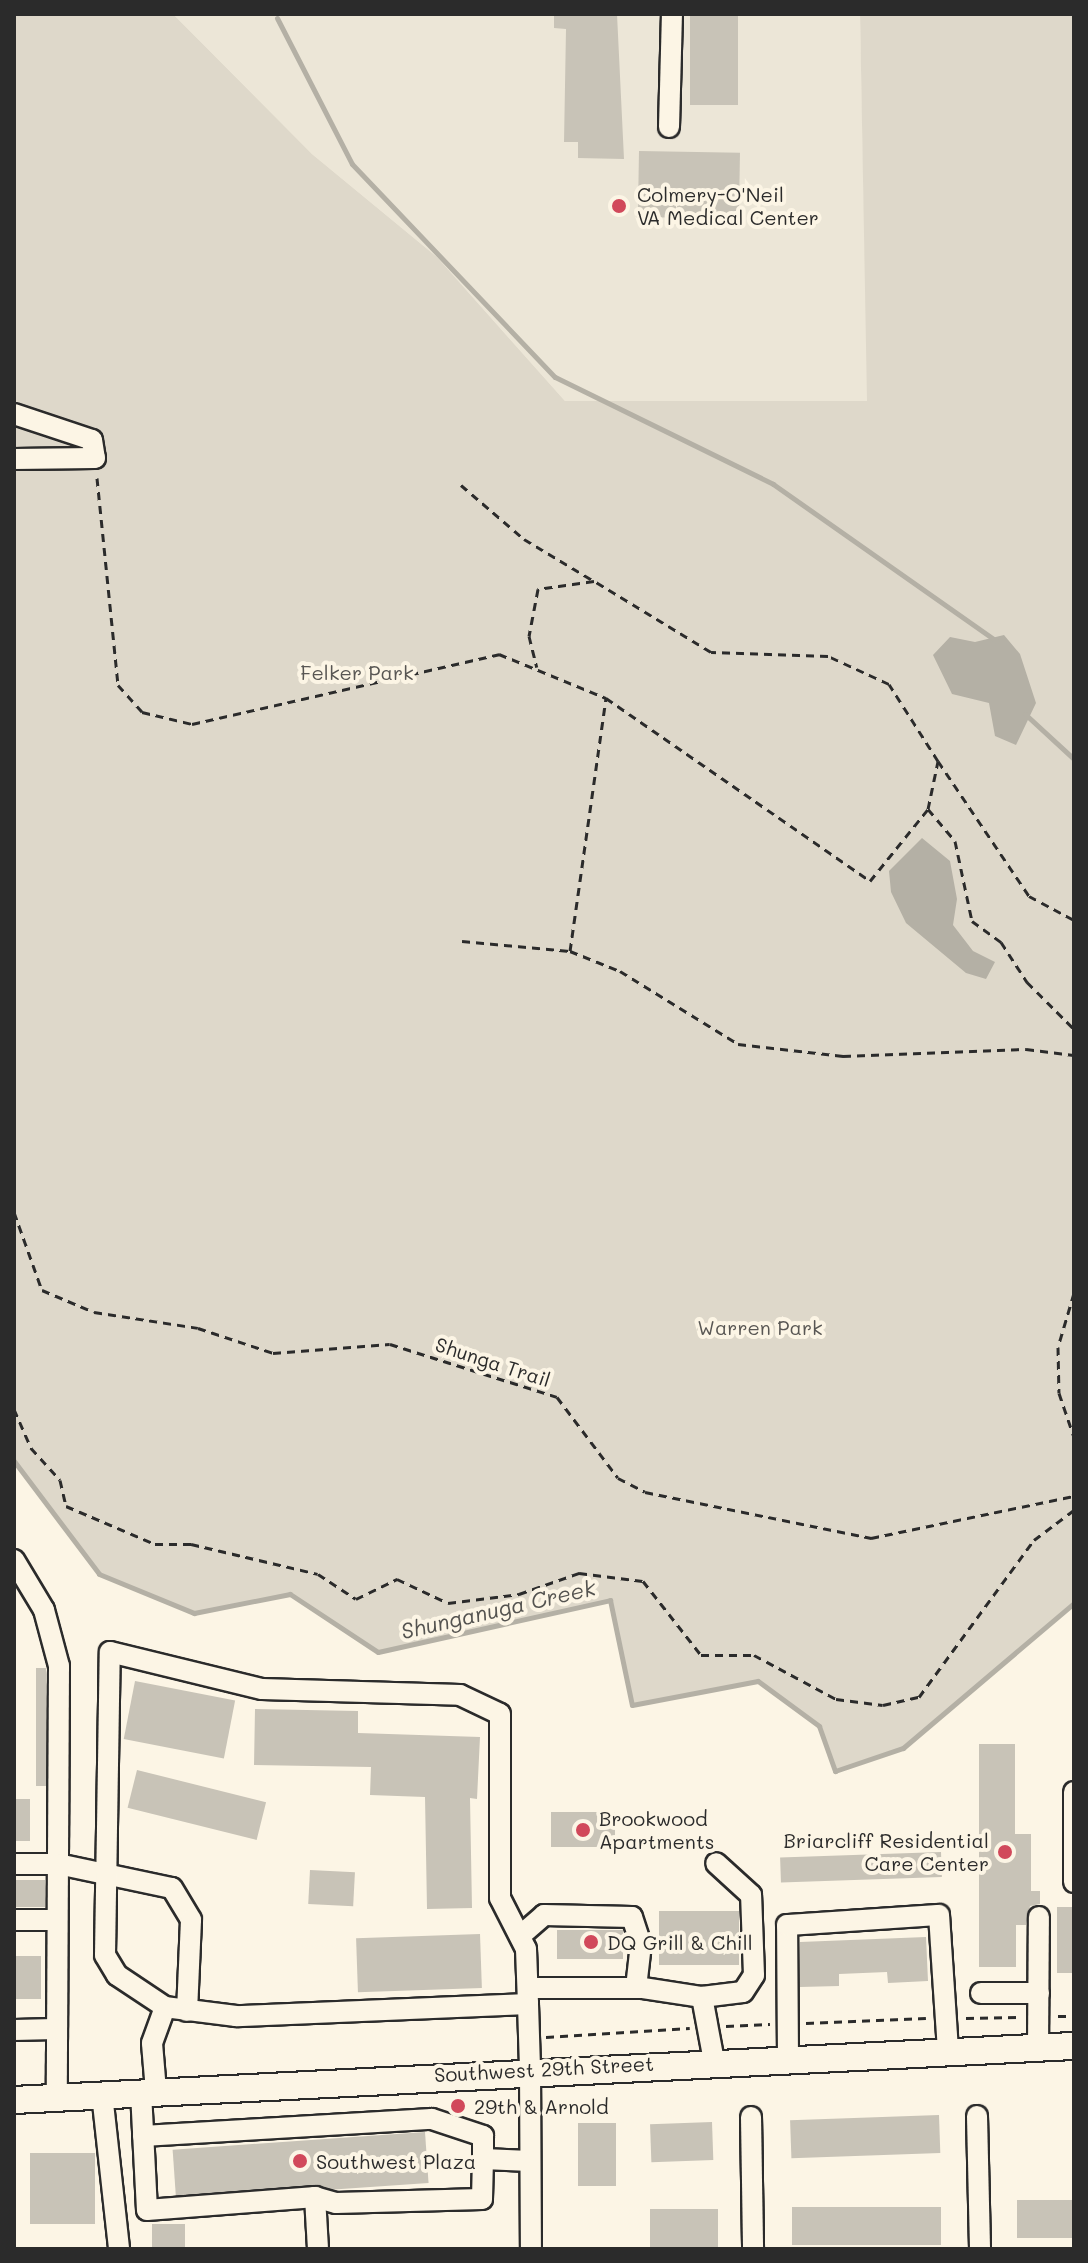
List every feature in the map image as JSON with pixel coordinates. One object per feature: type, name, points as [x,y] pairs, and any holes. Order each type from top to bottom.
[{"type":"main road","name":"Southwest 29th Street","points":[[14,2100],[530,2069],[1074,2046]]},
{"type":"street","points":[[669,127],[672,14]]},
{"type":"street","points":[[14,414],[92,440],[95,458],[14,459]]},
{"type":"street","points":[[14,1560],[44,1610],[59,1666],[57,2097]]},
{"type":"street","points":[[531,2249],[528,1996],[520,1936],[500,1898],[500,1714],[460,1695],[262,1689],[110,1652],[106,1874],[109,1966],[165,2007],[236,2016],[528,1996],[636,1988],[702,1997],[743,1992],[754,1975],[751,1895],[716,1863]]},
{"type":"street","points":[[1072,1882],[1074,1792]]},
{"type":"street","points":[[14,1864],[58,1864],[161,1882],[185,1902],[191,1920],[187,2011]]},
{"type":"street","points":[[520,1936],[542,1910],[632,1917],[640,1932],[636,1988]]},
{"type":"street","points":[[788,2057],[787,1925],[939,1915],[948,2050]]},
{"type":"street","points":[[1038,2047],[1039,1917]]},
{"type":"street","points":[[14,1920],[57,1920]]},
{"type":"street","points":[[981,1993],[1039,1993]]},
{"type":"street","points":[[702,1997],[714,2061]]},
{"type":"street","points":[[143,2136],[432,2119],[483,2136],[482,2199],[336,2203],[315,2197],[147,2210],[143,2136],[152,2043],[165,2007]]},
{"type":"street","points":[[14,2030],[55,2029]]},
{"type":"street","points":[[102,2094],[119,2249]]},
{"type":"street","points":[[977,2116],[980,2249]]},
{"type":"street","points":[[751,2117],[753,2249]]},
{"type":"street","points":[[483,2159],[530,2161]]},
{"type":"street","points":[[315,2197],[318,2249]]},
{"type":"path","points":[[95,458],[108,630],[118,685],[142,712],[192,724],[499,654],[537,667],[606,698],[870,881],[928,809],[938,761]]},
{"type":"path","points":[[461,485],[524,539],[711,652],[828,656],[889,684],[1029,896],[1074,920]]},
{"type":"path","points":[[537,667],[529,636],[538,589],[594,581]]},
{"type":"path","points":[[570,951],[606,698]]},
{"type":"path","points":[[928,809],[955,841],[972,921],[1001,942],[1027,982],[1074,1029]]},
{"type":"path","points":[[462,941],[570,951],[620,971],[738,1044],[843,1056],[1026,1049],[1074,1055]]},
{"type":"path","name":"Shunga Trail","points":[[14,1212],[42,1290],[94,1312],[198,1328],[273,1353],[390,1344],[557,1397],[618,1478],[645,1492],[871,1538],[1074,1496]]},
{"type":"path","points":[[1074,1293],[1058,1347],[1059,1393],[1074,1437]]},
{"type":"path","points":[[14,1370],[14,1383]]},
{"type":"path","points":[[14,1409],[31,1448],[60,1480],[66,1506],[155,1544],[191,1544],[318,1574],[356,1599],[397,1579],[448,1603],[519,1594],[579,1573],[643,1581],[701,1655],[754,1655],[836,1699],[883,1705],[919,1697],[1034,1540],[1074,1510]]},
{"type":"shaded area","name":"Colmery-O'Neil VA Medical Center","points":[[173,14],[860,14],[868,401],[565,401],[437,257],[312,154]]},
{"type":"shaded area","points":[[1004,635],[1020,654],[1036,703],[1016,745],[995,736],[989,703],[952,694],[933,655],[950,637],[975,642]]},
{"type":"shaded area","points":[[922,838],[950,861],[957,899],[953,925],[973,951],[995,962],[986,979],[966,973],[906,923],[891,892],[889,871]]},
{"type":"green space","points":[[14,14],[173,14],[312,154],[437,257],[565,401],[867,401],[860,14],[1074,14],[1074,1603],[903,1748],[835,1771],[819,1726],[758,1681],[632,1705],[609,1600],[378,1652],[290,1594],[194,1613],[99,1574],[14,1461]]},
{"type":"building","points":[[554,14],[617,14],[624,159],[578,158],[578,142],[564,142],[566,29],[554,28]]},
{"type":"building","points":[[690,14],[738,14],[738,105],[690,105]]},
{"type":"building","points":[[639,151],[740,153],[739,219],[638,217]]},
{"type":"building","points":[[36,1668],[46,1668],[46,1786],[36,1786]]},
{"type":"building","points":[[135,1681],[235,1700],[224,1758],[124,1739]]},
{"type":"building","points":[[255,1709],[358,1711],[358,1733],[480,1737],[477,1799],[470,1798],[472,1908],[427,1909],[425,1797],[370,1795],[371,1767],[254,1765]]},
{"type":"building","points":[[979,1744],[1015,1744],[1015,1834],[1031,1834],[1031,1891],[1040,1891],[1040,1904],[1030,1906],[1026,1925],[1016,1925],[1016,1967],[979,1967]]},
{"type":"building","points":[[137,1770],[266,1802],[257,1840],[128,1808]]},
{"type":"building","points":[[14,1799],[30,1799],[30,1841],[14,1841]]},
{"type":"building","name":"Brookwood Apartments","points":[[551,1812],[615,1812],[615,1847],[551,1847]]},
{"type":"building","points":[[941,1852],[942,1877],[781,1883],[780,1858]]},
{"type":"building","points":[[310,1870],[355,1872],[353,1906],[308,1904]]},
{"type":"building","points":[[14,1880],[45,1880],[45,1907],[14,1907]]},
{"type":"building","points":[[1057,1907],[1074,1907],[1074,1973],[1057,1973]]},
{"type":"building","points":[[659,1911],[739,1911],[739,1965],[659,1965]]},
{"type":"building","name":"DQ Grill & Chill","points":[[557,1930],[623,1930],[623,1959],[557,1959]]},
{"type":"building","points":[[480,1934],[482,1988],[358,1992],[356,1938]]},
{"type":"building","points":[[926,1937],[928,1981],[888,1983],[887,1972],[839,1974],[839,1986],[800,1987],[800,1942]]},
{"type":"building","points":[[14,1956],[41,1956],[41,1999],[14,1999]]},
{"type":"building","points":[[939,2115],[940,2153],[791,2158],[790,2120]]},
{"type":"building","points":[[712,2122],[713,2160],[651,2162],[650,2124]]},
{"type":"building","points":[[578,2123],[616,2123],[616,2186],[578,2186]]},
{"type":"building","name":"Southwest Plaza","points":[[425,2132],[429,2183],[176,2201],[173,2150]]},
{"type":"building","points":[[30,2153],[95,2153],[95,2224],[30,2224]]},
{"type":"building","points":[[1017,2200],[1074,2200],[1074,2238],[1017,2238]]},
{"type":"building","points":[[792,2207],[941,2207],[941,2245],[792,2245]]},
{"type":"building","points":[[650,2209],[718,2209],[718,2249],[650,2249]]},
{"type":"building","points":[[152,2224],[185,2224],[185,2249],[152,2249]]},
{"type":"waterway","points":[[277,18],[352,164],[555,377],[773,484],[996,641]]},
{"type":"waterway","points":[[1025,714],[1074,759]]},
{"type":"waterway","name":"Shunganuga Creek","points":[[14,1461],[99,1574],[194,1613],[290,1594],[378,1652],[610,1600],[632,1705],[758,1681],[819,1726],[835,1771],[903,1748],[1074,1603]]},
{"type":"place","name":"Colmery-O'Neil VA Medical Center","points":[[619,206]]},
{"type":"place","name":"Brookwood Apartments","points":[[583,1830]]},
{"type":"place","name":"Briarcliff Residential Care Center","points":[[1005,1852]]},
{"type":"place","name":"DQ Grill & Chill","points":[[591,1942]]},
{"type":"place","name":"29th & Arnold","points":[[458,2106]]},
{"type":"place","name":"Southwest Plaza","points":[[300,2161]]},
{"type":"park label","name":"Felker Park","points":[[357,672]]},
{"type":"park label","name":"Warren Park","points":[[760,1327]]}]
